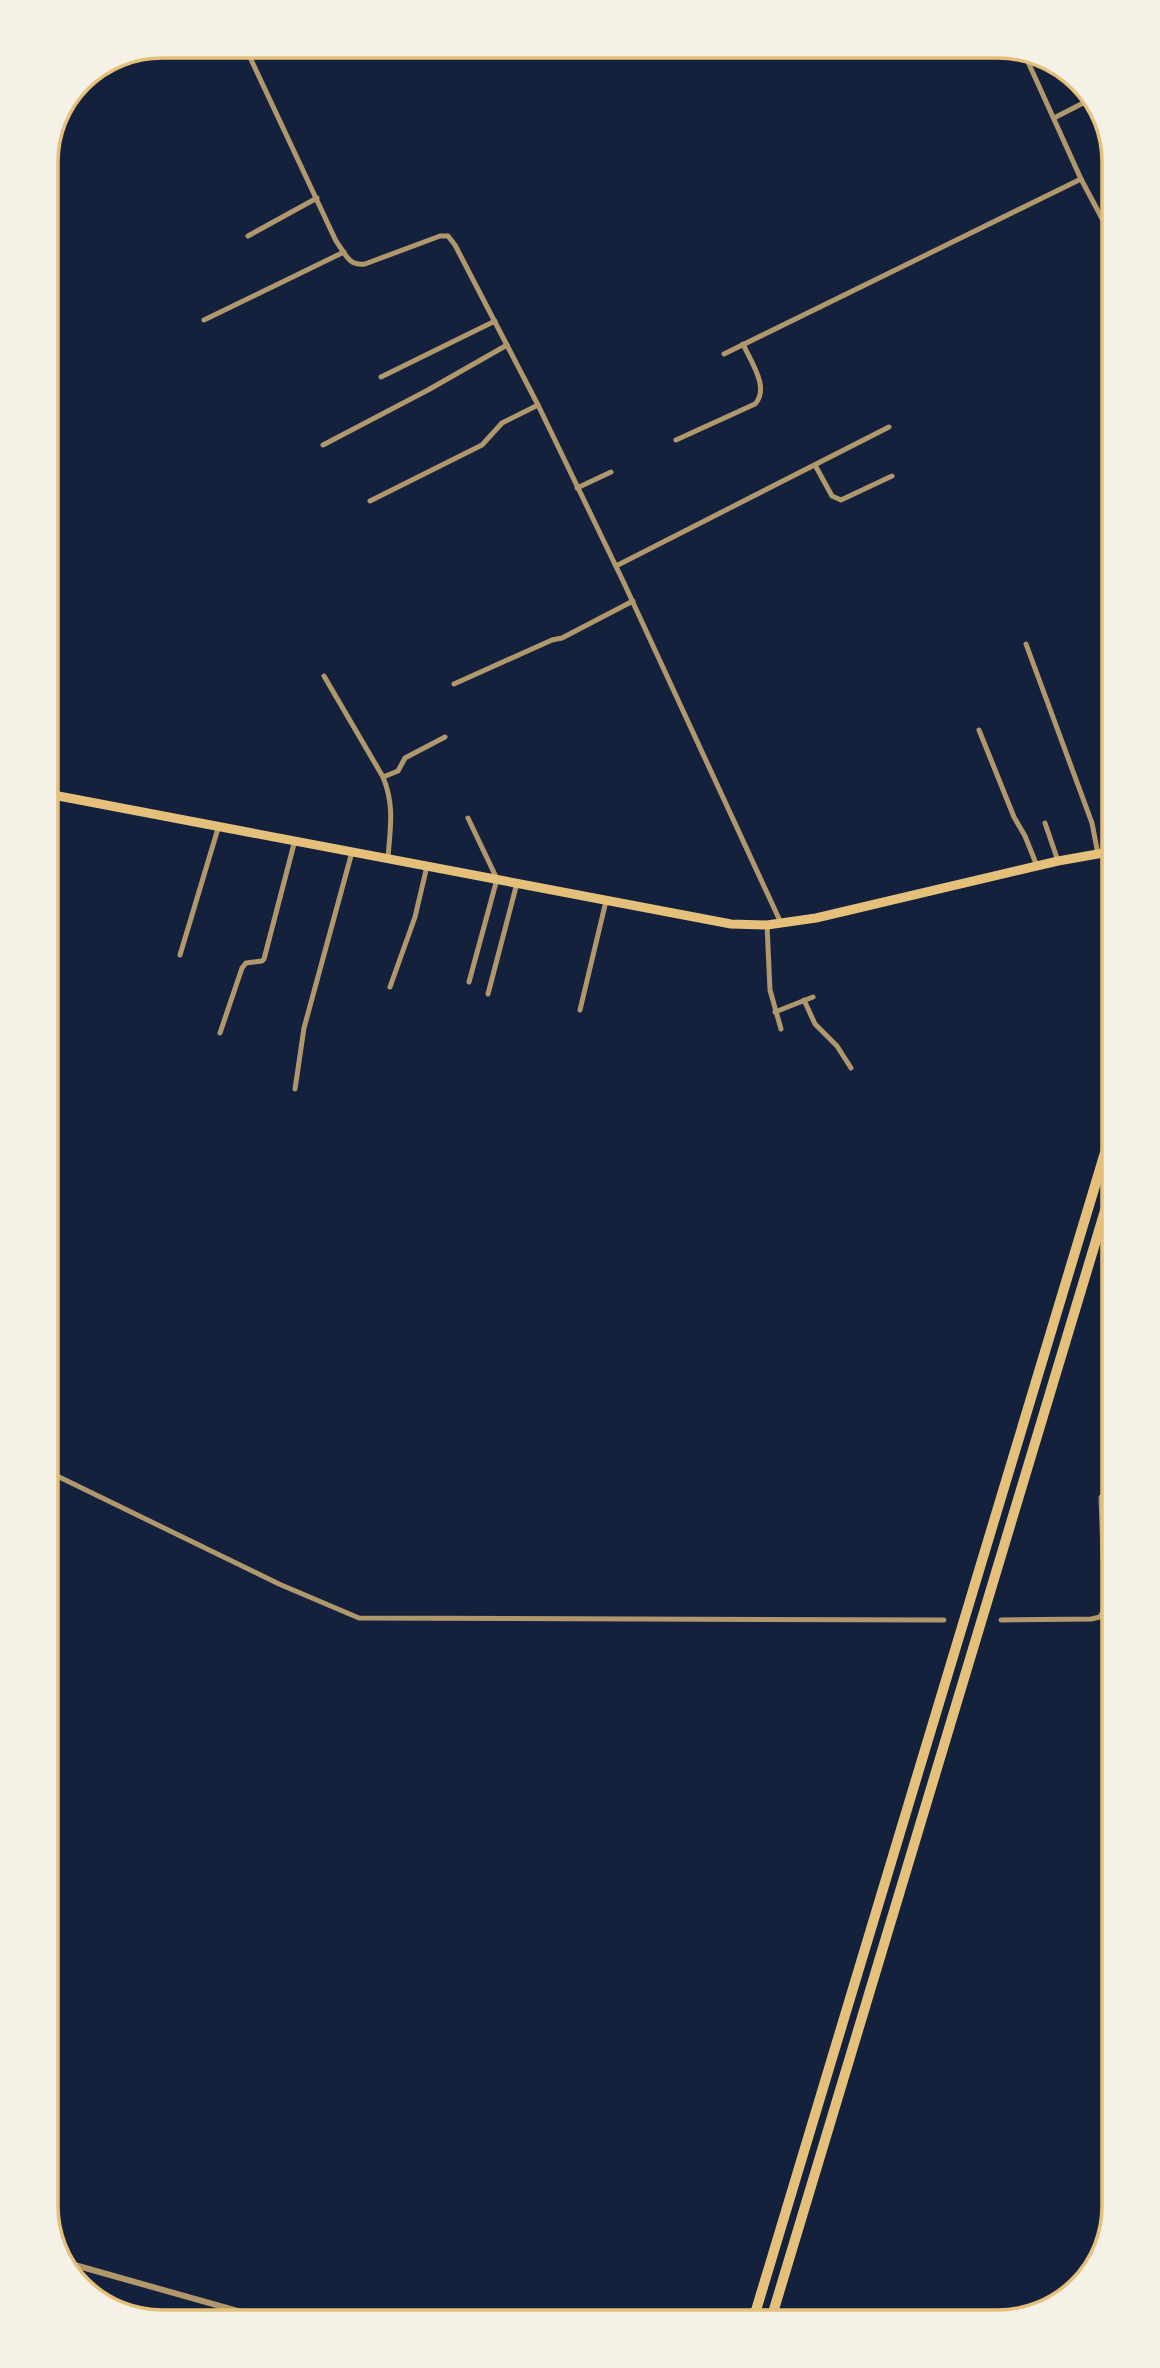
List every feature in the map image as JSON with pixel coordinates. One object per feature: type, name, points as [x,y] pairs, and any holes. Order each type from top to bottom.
[{"type":"highway","points":[[58,796],[710,922],[767,925],[780,923],[872,906],[1058,861],[1102,853]]},
{"type":"highway","points":[[756,2310],[1102,1162]]},
{"type":"highway","points":[[774,2310],[1102,1221]]},
{"type":"street","points":[[250,58],[336,242],[351,263],[359,265],[435,238],[448,236],[460,252],[633,601],[780,923]]},
{"type":"street","points":[[1028,62],[1102,218]]},
{"type":"street","points":[[1054,118],[1083,103]]},
{"type":"street","points":[[724,354],[1081,178]]},
{"type":"street","points":[[248,236],[317,198]]},
{"type":"street","points":[[204,320],[344,252]]},
{"type":"street","points":[[381,377],[495,321]]},
{"type":"street","points":[[676,440],[755,404],[760,399],[760,381],[743,344]]},
{"type":"street","points":[[323,445],[507,345]]},
{"type":"street","points":[[370,501],[482,445],[502,422],[538,405]]},
{"type":"street","points":[[616,566],[889,428]]},
{"type":"street","points":[[815,465],[832,496],[841,500],[892,476]]},
{"type":"street","points":[[578,488],[611,472]]},
{"type":"street","points":[[454,684],[562,638],[633,601]]},
{"type":"street","points":[[1026,644],[1102,848]]},
{"type":"street","points":[[324,676],[383,777],[391,801],[388,858]]},
{"type":"street","points":[[979,730],[1037,866]]},
{"type":"street","points":[[383,777],[398,771],[405,758],[444,737]]},
{"type":"street","points":[[468,818],[497,879],[468,982]]},
{"type":"street","points":[[1045,823],[1058,861]]},
{"type":"street","points":[[180,956],[219,825]]},
{"type":"street","points":[[220,1033],[242,968],[246,963],[262,961],[264,958],[295,841]]},
{"type":"street","points":[[295,1089],[304,1028],[352,852]]},
{"type":"street","points":[[390,987],[415,917],[427,866]]},
{"type":"street","points":[[488,994],[517,883]]},
{"type":"street","points":[[580,1010],[606,901]]},
{"type":"street","points":[[767,925],[768,980],[781,1029]]},
{"type":"street","points":[[775,1012],[813,996]]},
{"type":"street","points":[[804,1000],[815,1024],[837,1046],[851,1069]]},
{"type":"street","points":[[58,1476],[279,1584],[359,1618],[944,1620]]},
{"type":"street","points":[[1101,1497],[1102,1525]]},
{"type":"street","points":[[1000,1620],[1091,1619],[1100,1617],[1102,1613]]},
{"type":"street","points":[[78,2266],[234,2310]]}]
